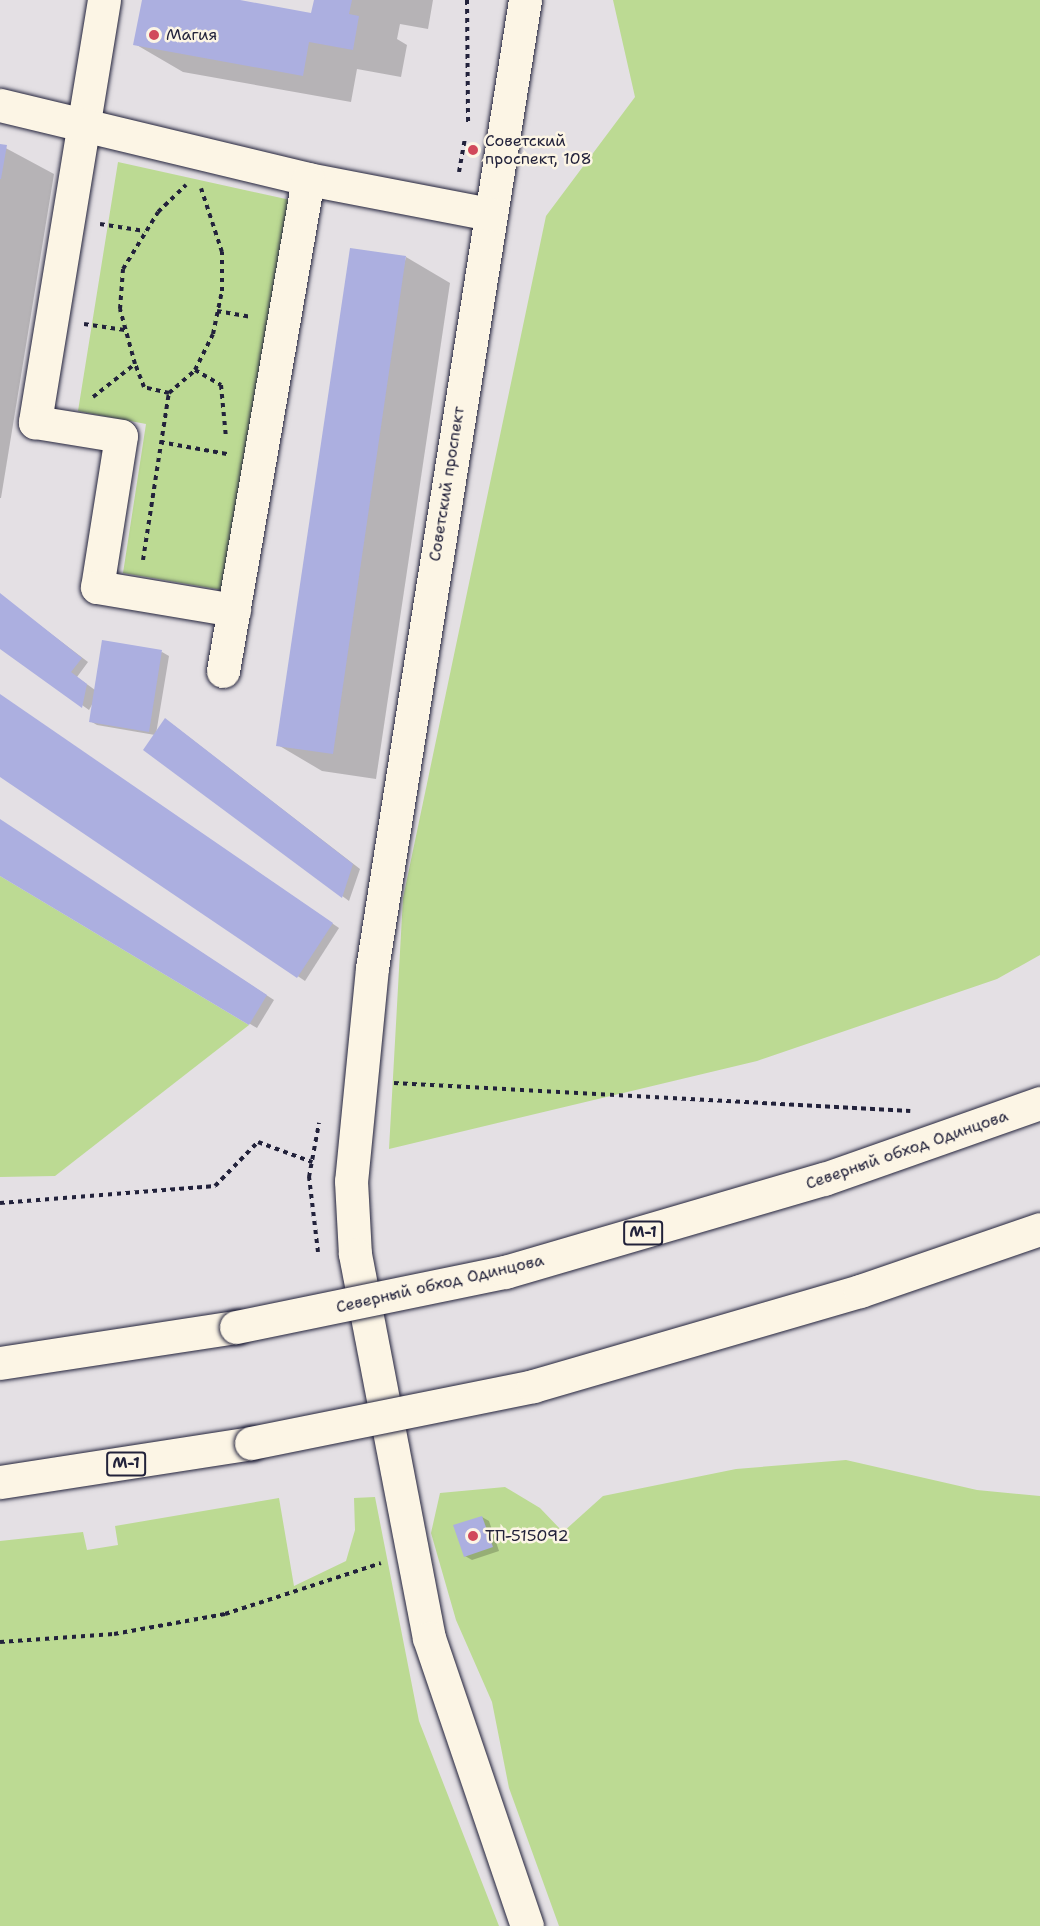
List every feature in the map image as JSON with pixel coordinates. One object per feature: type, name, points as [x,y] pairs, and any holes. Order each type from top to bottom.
[{"type":"main road","points":[[104,0],[35,422],[120,436],[97,587],[234,610]]},
{"type":"main road","name":"Советский проспект","points":[[525,0],[372,968],[351,1181],[356,1254],[424,1615],[527,1926]]},
{"type":"main road","points":[[0,105],[84,123],[309,179],[490,214]]},
{"type":"main road","points":[[223,671],[309,179]]},
{"type":"main road","name":"Северный обход Одинцова","points":[[0,1363],[236,1327],[504,1272],[824,1179],[1040,1103]]},
{"type":"main road","name":"М-1","points":[[0,1482],[251,1443],[533,1386],[860,1291],[1040,1229]]},
{"type":"path","points":[[153,567],[142,565],[169,393],[195,370],[213,334],[222,291],[222,252],[197,179],[174,191],[144,231],[123,268],[120,309],[144,387],[169,393]]},
{"type":"path","points":[[68,219],[144,231]]},
{"type":"path","points":[[195,370],[221,385],[225,453],[223,465]]},
{"type":"path","points":[[120,436],[260,459]]},
{"type":"path","points":[[360,1081],[921,1111]]},
{"type":"path","points":[[0,1203],[215,1186],[258,1142],[312,1162]]},
{"type":"path","points":[[0,1642],[114,1634],[225,1614],[394,1560]]},
{"type":"green space","points":[[613,0],[1040,0],[1040,955],[997,979],[757,1061],[389,1149],[403,898],[546,216],[635,97]]},
{"type":"green space","points":[[118,162],[295,201],[222,590],[123,573],[146,424],[78,411]]},
{"type":"green space","points":[[0,876],[249,1025],[55,1176],[0,1177]]},
{"type":"green space","points":[[846,1460],[977,1490],[1040,1496],[1040,1926],[559,1926],[509,1788],[492,1702],[456,1620],[431,1533],[440,1493],[505,1487],[540,1508],[563,1532],[603,1496],[736,1469]]},
{"type":"green space","points":[[375,1497],[419,1721],[499,1926],[0,1926],[0,1541],[83,1532],[87,1550],[118,1545],[115,1526],[279,1498],[294,1586],[346,1561],[355,1530],[354,1498]]},
{"type":"building","points":[[142,0],[240,0],[311,13],[314,0],[352,0],[349,14],[359,16],[353,50],[309,42],[303,76],[133,45]]},
{"type":"building","points":[[0,144],[7,145],[1,179],[0,179]]},
{"type":"building","points":[[350,248],[406,256],[333,754],[276,746]]},
{"type":"building","points":[[0,593],[82,658],[71,672],[87,684],[82,708],[0,649]]},
{"type":"building","points":[[102,640],[162,650],[149,732],[89,722]]},
{"type":"building","points":[[0,694],[333,923],[297,978],[0,777]]},
{"type":"building","points":[[165,718],[353,864],[342,898],[143,750]]},
{"type":"building","points":[[0,819],[267,995],[249,1025],[0,876]]},
{"type":"building","name":"ТП-515092","points":[[482,1516],[493,1547],[464,1557],[453,1525]]},
{"type":"place","name":"Магия","points":[[154,35]]},
{"type":"place","name":"Советский проспект, 108","points":[[473,150]]},
{"type":"place","name":"ТП-515092","points":[[473,1536]]}]
